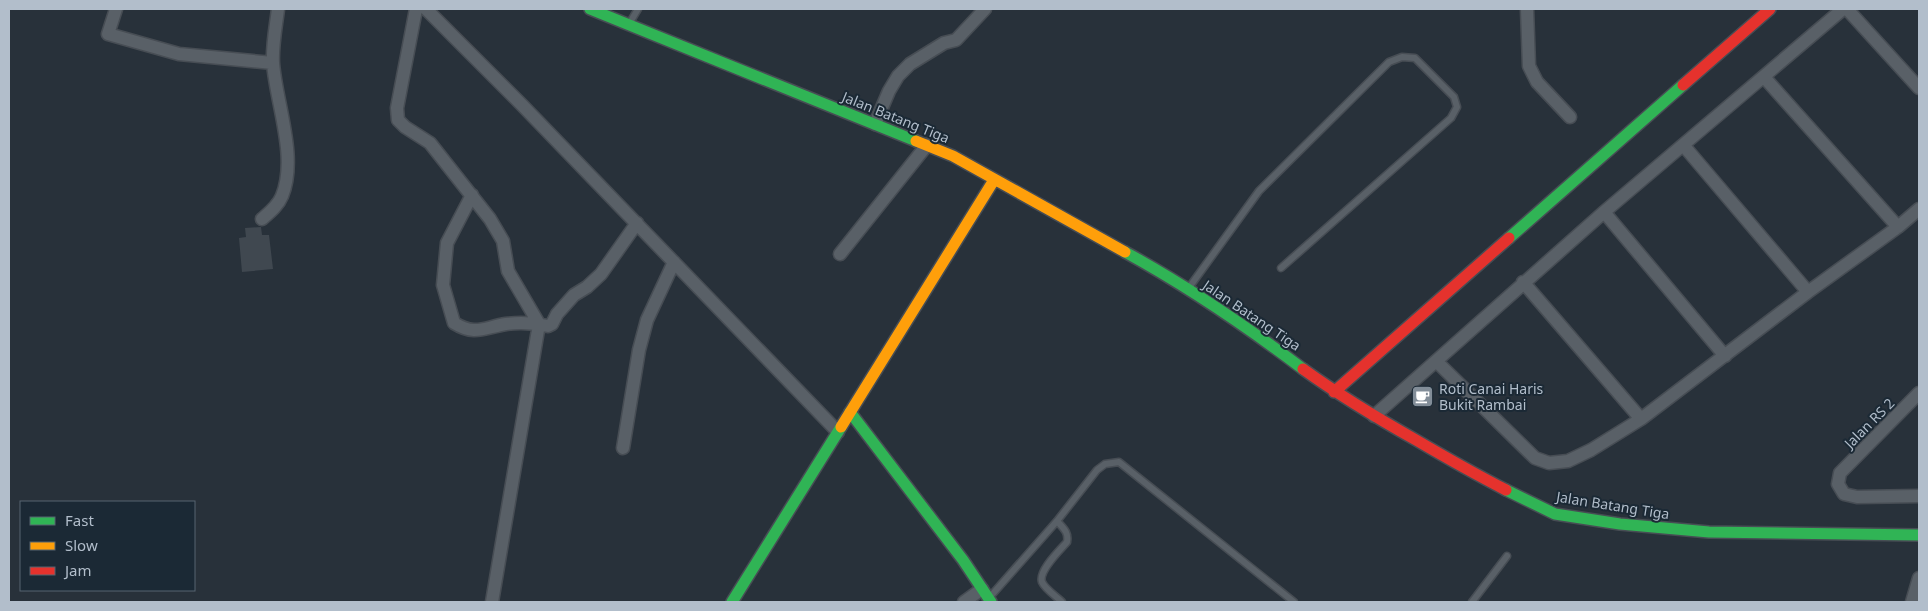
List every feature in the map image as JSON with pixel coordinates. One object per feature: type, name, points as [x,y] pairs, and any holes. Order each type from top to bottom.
[{"type":"main road","name":"Jalan Batang Tiga","points":[[590,9],[813,101],[953,156],[1163,273],[1268,343],[1334,392],[1374,416],[1480,477],[1555,514],[1620,524],[1709,532],[1919,535]]},
{"type":"main road","points":[[1334,392],[1770,9]]},
{"type":"main road","points":[[732,602],[994,180]]},
{"type":"main road","points":[[850,412],[963,560],[987,597]]},
{"type":"street","points":[[116,9],[108,34],[180,54],[273,63]]},
{"type":"street","points":[[262,219],[272,210],[281,197],[288,176],[284,120],[273,63],[278,9]]},
{"type":"street","points":[[416,9],[397,108],[398,120],[405,127],[430,143],[490,219],[503,241],[508,271],[539,324],[492,602]]},
{"type":"street","points":[[426,9],[522,105],[838,432]]},
{"type":"street","points":[[875,124],[889,91],[898,76],[910,64],[944,43],[956,40],[985,9]]},
{"type":"street","points":[[1527,9],[1529,66],[1537,82],[1570,117]]},
{"type":"street","points":[[1374,416],[1523,282],[1843,9]]},
{"type":"street","points":[[1847,9],[1919,88]]},
{"type":"street","points":[[1764,77],[1898,227]]},
{"type":"street","points":[[840,254],[927,145]]},
{"type":"street","points":[[1684,146],[1808,292]]},
{"type":"street","points":[[472,195],[447,243],[443,285],[454,322],[466,330],[480,330],[506,324],[529,322],[548,326],[552,324],[557,314],[574,295],[587,287],[601,274],[637,224]]},
{"type":"street","points":[[1436,361],[1536,458],[1549,463],[1568,462],[1641,419],[1808,292],[1898,227],[1919,209]]},
{"type":"street","points":[[1604,212],[1725,356]]},
{"type":"street","points":[[623,448],[639,350],[647,320],[674,262]]},
{"type":"street","points":[[1523,282],[1641,419]]},
{"type":"street","name":"Jalan RS 2","points":[[1919,393],[1840,473],[1838,484],[1844,494],[1856,497],[1919,496]]},
{"type":"street","points":[[1912,602],[1919,578]]},
{"type":"street","points":[[964,602],[987,597]]},
{"type":"lane","points":[[628,25],[638,9]]},
{"type":"lane","points":[[1188,290],[1258,191],[1389,62],[1402,57],[1414,58],[1454,97],[1457,107],[1451,118],[1281,268]]},
{"type":"lane","points":[[987,597],[1056,521],[1097,470],[1105,464],[1119,462],[1294,602]]},
{"type":"lane","points":[[1056,521],[1066,532],[1068,536],[1067,542],[1044,570],[1041,577],[1042,583],[1062,602]]},
{"type":"lane","points":[[1472,602],[1507,556]]},
{"type":"building","points":[[261,227],[262,235],[269,235],[273,269],[242,272],[239,238],[246,237],[245,228]]},
{"type":"traffic: fast","points":[[590,9],[916,141]]},
{"type":"traffic: fast","points":[[1509,238],[1683,85]]},
{"type":"traffic: fast","points":[[1125,252],[1216,307],[1303,369]]},
{"type":"traffic: fast","points":[[850,412],[963,560],[991,602]]},
{"type":"traffic: fast","points":[[732,602],[841,427]]},
{"type":"traffic: fast","points":[[1506,490],[1555,514],[1620,524],[1709,532],[1919,535]]},
{"type":"traffic: slow","points":[[916,141],[953,156],[1125,252]]},
{"type":"traffic: slow","points":[[841,427],[994,180]]},
{"type":"traffic: jam","points":[[1683,85],[1770,9]]},
{"type":"traffic: jam","points":[[1334,392],[1509,238]]},
{"type":"traffic: jam","points":[[1303,369],[1387,423],[1506,490]]},
{"type":"place","name":"Roti Canai Haris Bukit Rambai","points":[[1423,396]]}]
